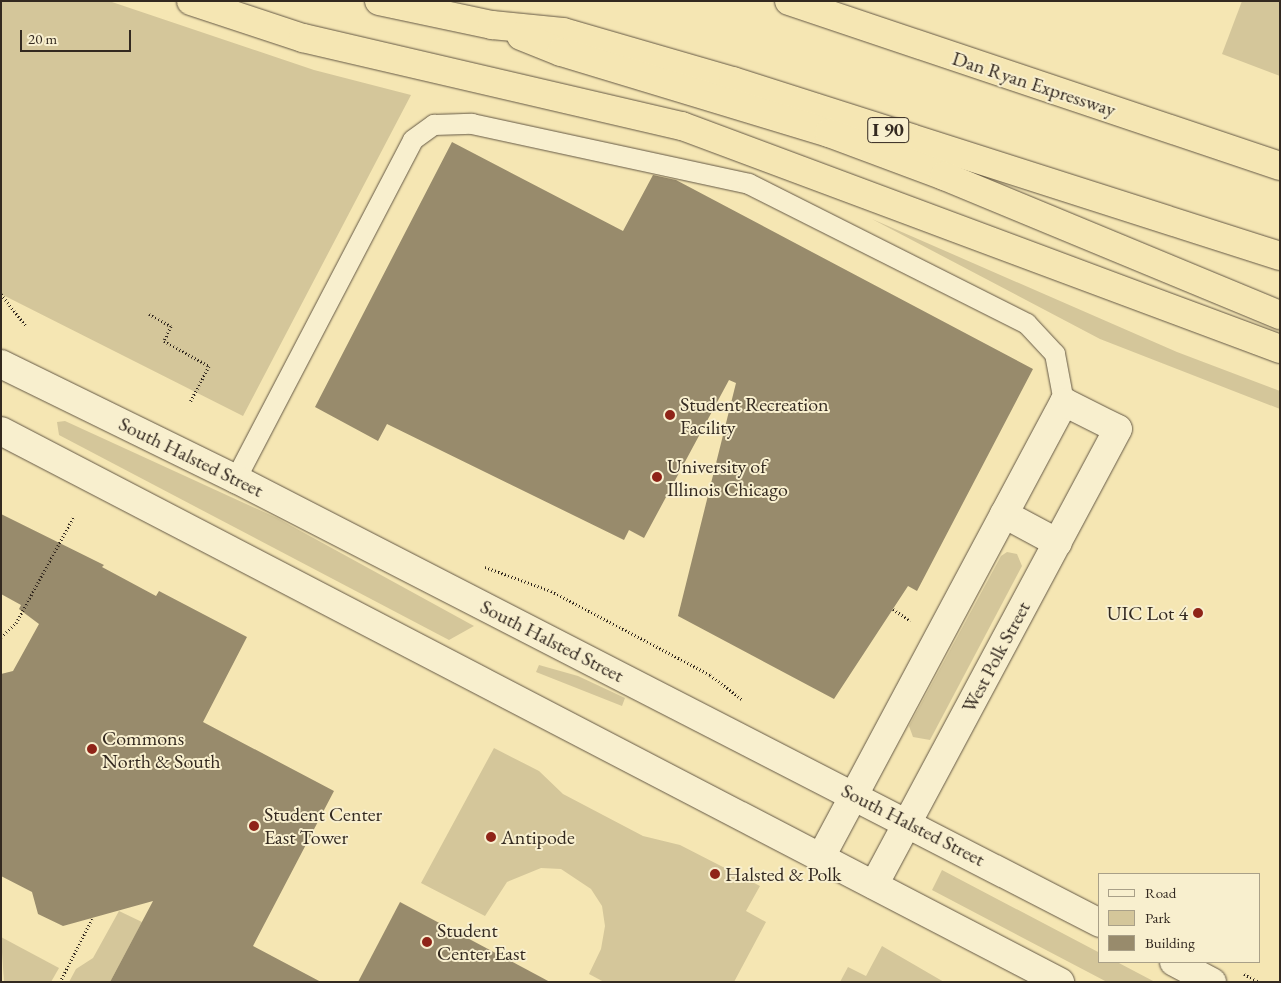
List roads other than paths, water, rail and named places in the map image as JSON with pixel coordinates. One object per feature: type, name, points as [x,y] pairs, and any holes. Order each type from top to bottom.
[{"type":"highway","points":[[191,1],[303,38],[682,126],[1280,348]]},
{"type":"highway","name":"I 90","points":[[379,1],[492,25],[563,32],[724,78],[1280,256]]},
{"type":"highway","name":"Dan Ryan Expressway","points":[[789,1],[1280,166]]},
{"type":"highway","points":[[492,25],[561,52],[740,105],[882,153],[1280,315]]},
{"type":"main road","name":"South Halsted Street","points":[[1,364],[236,479],[909,822],[1098,922]]},
{"type":"main road","name":"West Polk Street","points":[[874,884],[1118,430],[1064,402]]},
{"type":"main road","points":[[821,856],[1064,402]]},
{"type":"main road","points":[[1,431],[1060,982]]},
{"type":"main road","points":[[1004,514],[1058,542]]},
{"type":"main road","points":[[1176,963],[1212,982]]},
{"type":"lane","points":[[236,479],[413,140],[434,125],[472,124],[750,184],[1027,324],[1055,354],[1064,402]]},
{"type":"place","name":"Student Recreation Facility","points":[[670,415]]},
{"type":"place","name":"University of Illinois Chicago","points":[[657,477]]},
{"type":"place","name":"UIC Lot 4","points":[[1198,613]]},
{"type":"place","name":"Commons North & South","points":[[92,749]]},
{"type":"place","name":"Student Center East Tower","points":[[254,826]]},
{"type":"place","name":"Antipode","points":[[491,837]]},
{"type":"place","name":"Halsted & Polk","points":[[715,874]]},
{"type":"place","name":"Student Center East","points":[[427,942]]}]
